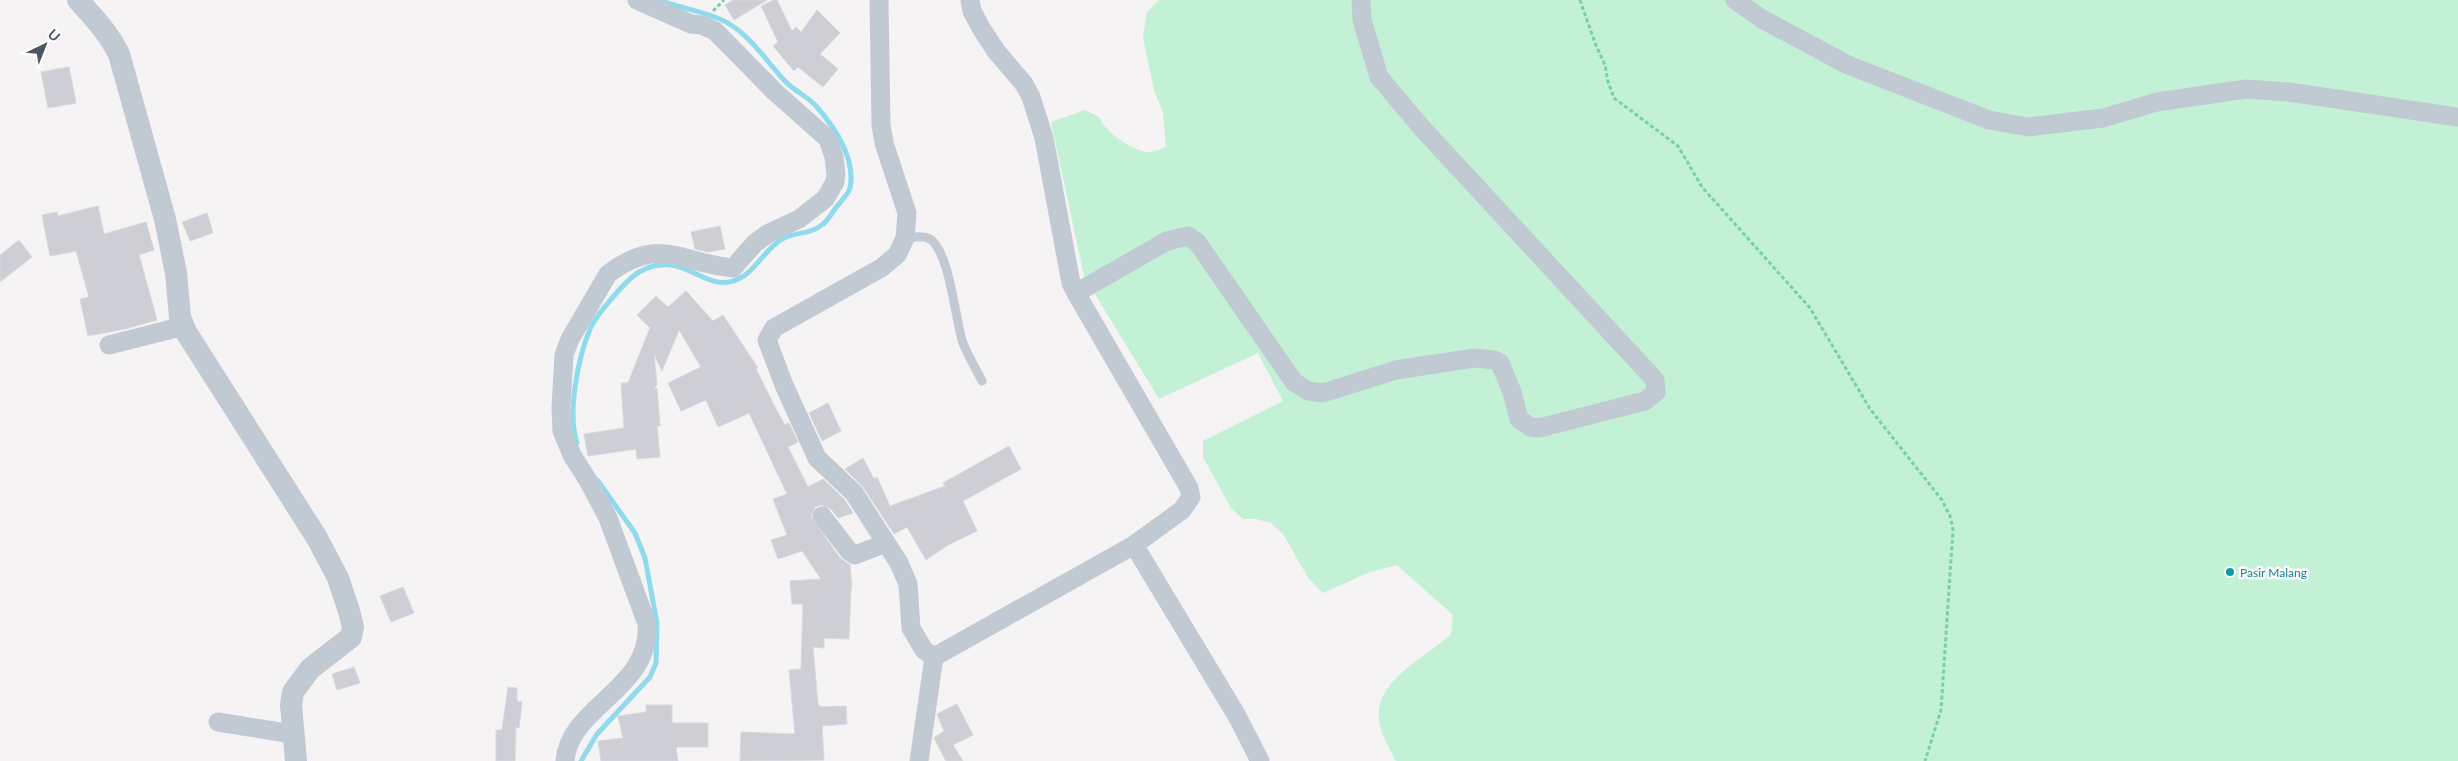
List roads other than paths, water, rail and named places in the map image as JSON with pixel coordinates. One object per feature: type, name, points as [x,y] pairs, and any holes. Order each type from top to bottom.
[{"type":"street","points":[[78,0],[100,22],[119,54],[165,219],[176,273],[180,317],[184,326],[265,460],[324,551],[338,578],[350,611],[353,627],[351,637],[310,669],[293,692],[290,705],[296,761]]},
{"type":"street","points":[[565,761],[566,751],[580,725],[627,678],[643,654],[648,638],[647,624],[608,518],[572,455],[562,431],[561,379],[564,356],[570,339],[608,274],[618,267],[636,257],[652,254],[679,254],[716,266],[732,268],[755,243],[769,233],[800,219],[825,199],[835,182],[834,157],[828,139],[762,80],[722,38],[702,26],[692,24],[637,0]]},
{"type":"street","points":[[866,0],[879,8],[881,125],[884,143],[907,213],[905,238],[897,255],[881,268],[774,328],[767,340],[784,385],[817,458],[854,493],[899,563],[908,584],[911,628],[924,650],[934,657]]},
{"type":"street","points":[[934,657],[1134,545],[1182,510],[1191,497],[1189,488],[1071,282],[1044,138],[1031,98],[1024,84],[996,51],[981,28],[972,11],[970,0]]},
{"type":"street","points":[[1076,293],[1167,241],[1188,236],[1197,242],[1294,382],[1308,391],[1323,393],[1396,370],[1474,358],[1494,360],[1500,363],[1512,392],[1519,419],[1530,428],[1539,428],[1645,401],[1656,392],[1655,380],[1421,127],[1379,77],[1362,20],[1361,0]]},
{"type":"street","points":[[1734,0],[1762,19],[1848,65],[1989,120],[2028,127],[2103,118],[2157,102],[2246,89],[2289,92],[2458,117]]},
{"type":"street","points":[[109,345],[184,326]]},
{"type":"street","points":[[822,516],[849,551],[855,555],[886,544]]},
{"type":"street","points":[[1134,545],[1236,716],[1260,761]]},
{"type":"street","points":[[919,761],[934,657]]},
{"type":"street","points":[[218,722],[293,734]]},
{"type":"lane","points":[[905,238],[922,236],[936,244],[948,273],[963,342],[982,381]]},
{"type":"waterway","points":[[577,443],[573,417],[575,386],[590,329],[598,315],[633,276],[654,266],[667,265],[679,267],[722,282],[741,278],[777,242],[789,236],[814,230],[825,223],[850,188],[851,177],[847,155],[831,124],[813,103],[789,85],[748,38],[720,19],[662,1]]},
{"type":"waterway","points":[[581,761],[597,734],[650,677],[656,663],[657,623],[645,558],[635,533],[598,481]]},
{"type":"place","name":"Pasir Malang","points":[[2230,572]]}]
